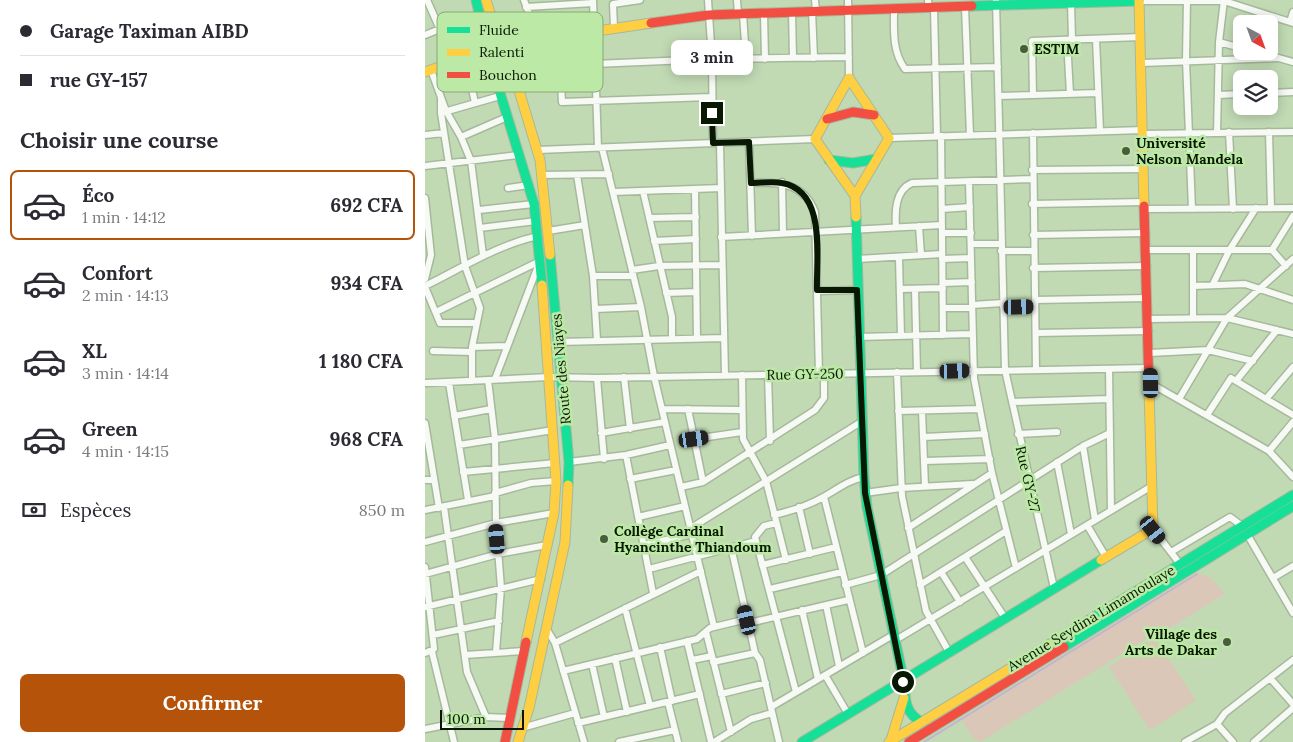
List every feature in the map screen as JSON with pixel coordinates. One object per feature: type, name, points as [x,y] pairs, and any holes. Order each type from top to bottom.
[{"type":"main road","name":"Route des Niayes","points":[[486,0],[491,12]]},
{"type":"main road","points":[[603,29],[709,15],[893,10],[930,5],[1139,0],[1151,383],[1153,530],[1054,588],[802,742]]},
{"type":"main road","points":[[855,196],[815,139],[849,78],[889,138],[855,196],[859,372],[864,477],[865,493],[903,682],[904,698],[909,714],[922,722]]},
{"type":"main road","name":"Route des Niayes","points":[[499,92],[534,204],[556,481],[554,513],[505,742]]},
{"type":"main road","name":"Route des Niayes","points":[[518,742],[529,708],[565,542],[569,462],[542,175],[538,150],[519,92]]},
{"type":"main road","points":[[827,119],[853,112],[873,115]]},
{"type":"main road","points":[[829,160],[846,164],[863,163],[876,159]]},
{"type":"main road","name":"Avenue Seydina Limamoulaye","points":[[909,742],[918,739],[1244,530],[1293,495]]},
{"type":"main road","name":"Avenue Seydina Limamoulaye","points":[[890,742],[1180,564],[1293,506]]},
{"type":"main road","points":[[890,742],[896,729],[899,711],[904,698]]},
{"type":"street","points":[[614,28],[613,4],[640,0]]},
{"type":"street","points":[[708,0],[712,59],[711,97],[721,188],[725,375]]},
{"type":"street","points":[[737,0],[746,59]]},
{"type":"street","points":[[815,0],[815,58]]},
{"type":"street","points":[[847,0],[849,78]]},
{"type":"street","points":[[1139,0],[1224,1],[1291,23],[1293,12]]},
{"type":"street","points":[[1187,0],[1186,60],[1192,209]]},
{"type":"street","points":[[427,1],[437,23]]},
{"type":"street","points":[[525,3],[593,1]]},
{"type":"street","points":[[1217,132],[1219,42],[1224,1]]},
{"type":"street","name":"Rue GY-27","points":[[996,3],[1005,370],[1028,482],[1054,588]]},
{"type":"street","points":[[1069,94],[1071,3]]},
{"type":"street","points":[[930,5],[941,182],[943,335]]},
{"type":"street","points":[[963,5],[970,135]]},
{"type":"street","points":[[893,10],[897,58],[905,69],[998,67]]},
{"type":"street","points":[[792,12],[793,58]]},
{"type":"street","points":[[764,13],[765,58]]},
{"type":"street","points":[[425,35],[437,30]]},
{"type":"street","points":[[1033,95],[1032,41],[1141,37]]},
{"type":"street","points":[[1096,38],[1100,131]]},
{"type":"street","points":[[1219,42],[1233,46]]},
{"type":"street","points":[[603,64],[712,59],[849,57]]},
{"type":"street","points":[[1278,58],[1293,62]]},
{"type":"street","points":[[1142,63],[1233,60]]},
{"type":"street","points":[[428,71],[437,90]]},
{"type":"street","points":[[438,92],[441,98],[444,133],[465,266],[480,308],[475,323],[472,349],[472,381]]},
{"type":"street","points":[[473,92],[475,103]]},
{"type":"street","points":[[561,92],[561,100],[564,102],[711,97]]},
{"type":"street","points":[[595,92],[600,148],[609,174],[649,339],[654,376],[714,627]]},
{"type":"street","points":[[1278,93],[1293,92]]},
{"type":"street","points":[[999,96],[1098,93]]},
{"type":"street","points":[[1218,94],[1233,94]]},
{"type":"street","points":[[443,112],[500,96]]},
{"type":"street","points":[[443,112],[461,137],[471,161],[479,210],[483,255]]},
{"type":"street","points":[[461,137],[507,117]]},
{"type":"street","points":[[889,138],[1100,131],[1190,133],[1293,132]]},
{"type":"street","points":[[1229,132],[1233,209]]},
{"type":"street","points":[[1269,132],[1271,208]]},
{"type":"street","points":[[425,135],[444,133]]},
{"type":"street","points":[[1033,133],[1032,204],[1036,369]]},
{"type":"street","points":[[538,150],[815,139]]},
{"type":"street","points":[[749,142],[752,236]]},
{"type":"street","points":[[425,166],[518,155]]},
{"type":"street","points":[[1032,170],[1144,168]]},
{"type":"street","points":[[542,175],[609,174]]},
{"type":"street","points":[[577,175],[593,276],[597,340]]},
{"type":"street","points":[[896,227],[896,204],[906,187],[913,183],[1032,179]]},
{"type":"street","points":[[681,487],[703,482],[770,441],[815,410],[822,402],[816,231],[812,205],[798,188],[782,182],[751,183]]},
{"type":"street","points":[[782,182],[783,233]]},
{"type":"street","points":[[969,182],[974,370],[998,500],[1016,568]]},
{"type":"street","points":[[508,188],[529,185]]},
{"type":"street","points":[[613,192],[721,188]]},
{"type":"street","points":[[695,190],[697,338]]},
{"type":"street","points":[[643,191],[672,317],[672,339]]},
{"type":"street","points":[[425,198],[431,256],[425,279]]},
{"type":"street","points":[[479,210],[534,204]]},
{"type":"street","points":[[1032,204],[1145,205],[1192,209],[1293,208]]},
{"type":"street","points":[[942,209],[970,207]]},
{"type":"street","points":[[1213,284],[1230,249],[1257,208]]},
{"type":"street","points":[[1272,250],[1293,216]]},
{"type":"street","points":[[649,218],[696,217]]},
{"type":"street","points":[[480,228],[536,221]]},
{"type":"street","points":[[548,232],[585,224]]},
{"type":"street","points":[[721,237],[942,225]]},
{"type":"street","points":[[919,226],[921,255]]},
{"type":"street","points":[[942,233],[971,232]]},
{"type":"street","points":[[1033,235],[1146,232]]},
{"type":"street","points":[[475,323],[441,323],[425,287],[483,255],[520,240],[537,236]]},
{"type":"street","points":[[654,241],[696,239]]},
{"type":"street","points":[[971,244],[1033,251]]},
{"type":"street","points":[[1147,250],[1272,250],[1290,262],[1227,318],[1179,399]]},
{"type":"street","points":[[1193,250],[1193,318]]},
{"type":"street","points":[[857,260],[921,255],[971,258]]},
{"type":"street","points":[[899,258],[901,336]]},
{"type":"street","points":[[436,312],[540,261]]},
{"type":"street","points":[[496,652],[501,588],[496,524],[495,439],[491,408],[491,379],[507,346],[540,261]]},
{"type":"street","points":[[593,276],[633,273],[659,266],[722,265]]},
{"type":"street","points":[[1033,268],[1147,266]]},
{"type":"street","points":[[899,289],[915,289],[972,282]]},
{"type":"street","points":[[1193,286],[1245,284],[1293,300]]},
{"type":"street","points":[[915,289],[917,372]]},
{"type":"street","points":[[817,290],[857,290]]},
{"type":"street","points":[[666,293],[696,292]]},
{"type":"street","points":[[943,308],[1147,298]]},
{"type":"street","points":[[596,308],[641,307]]},
{"type":"street","points":[[1149,319],[1227,318],[1293,334]]},
{"type":"street","points":[[1236,381],[1277,330]]},
{"type":"street","points":[[1036,332],[1149,331]]},
{"type":"street","points":[[858,337],[972,334]]},
{"type":"street","points":[[559,342],[724,338]]},
{"type":"street","points":[[433,351],[507,346]]},
{"type":"street","points":[[1150,353],[1208,350],[1253,361]]},
{"type":"street","points":[[1266,398],[1293,367]]},
{"type":"street","name":"Rue GY-250","points":[[425,383],[549,377],[597,378],[1150,368]]},
{"type":"street","points":[[1109,369],[1111,510]]},
{"type":"street","points":[[897,372],[901,488],[908,528],[920,585],[930,620],[949,652]]},
{"type":"street","points":[[768,374],[770,441]]},
{"type":"street","points":[[742,375],[742,432],[749,453],[767,480],[786,560]]},
{"type":"street","points":[[624,377],[630,429]]},
{"type":"street","points":[[597,378],[603,459]]},
{"type":"street","points":[[1207,416],[1231,378],[1293,415]]},
{"type":"street","points":[[449,383],[468,500]]},
{"type":"street","points":[[1151,383],[1269,451],[1293,477]]},
{"type":"street","points":[[1011,402],[1109,399]]},
{"type":"street","points":[[454,416],[491,408]]},
{"type":"street","points":[[662,409],[742,410]]},
{"type":"street","points":[[688,409],[703,482]]},
{"type":"street","points":[[898,411],[980,409]]},
{"type":"street","points":[[922,410],[925,486]]},
{"type":"street","points":[[601,433],[665,422]]},
{"type":"street","points":[[644,545],[691,531],[767,480],[861,422]]},
{"type":"street","points":[[1269,451],[1293,422]]},
{"type":"street","points":[[425,423],[427,449],[448,536],[465,655],[472,687],[486,717]]},
{"type":"street","points":[[459,445],[553,430]]},
{"type":"street","points":[[694,439],[742,432]]},
{"type":"street","points":[[1018,434],[1057,432]]},
{"type":"street","points":[[845,584],[881,575],[1057,462],[1083,446],[1110,433]]},
{"type":"street","points":[[924,437],[985,434]]},
{"type":"street","points":[[569,462],[603,459],[670,445]]},
{"type":"street","points":[[1083,446],[1095,520]]},
{"type":"street","points":[[626,455],[653,593]]},
{"type":"street","points":[[925,461],[990,458]]},
{"type":"street","points":[[1057,462],[1071,534]]},
{"type":"street","points":[[463,472],[555,463]]},
{"type":"street","points":[[631,479],[677,470]]},
{"type":"street","points":[[908,528],[973,484],[993,473]]},
{"type":"street","points":[[774,515],[824,497],[847,482],[864,477]]},
{"type":"street","points":[[425,480],[434,480]]},
{"type":"street","points":[[425,510],[495,494],[531,483],[556,481]]},
{"type":"street","points":[[865,493],[901,488],[973,484]]},
{"type":"street","points":[[687,641],[712,742],[751,719],[771,710],[796,692],[839,666],[930,620],[1152,486]]},
{"type":"street","points":[[824,497],[848,600],[863,653]]},
{"type":"street","points":[[638,517],[685,506]]},
{"type":"street","points":[[799,507],[810,554]]},
{"type":"street","points":[[425,542],[496,524],[554,513]]},
{"type":"street","points":[[1171,552],[1230,518],[1244,530],[1293,613]]},
{"type":"street","points":[[776,523],[760,530],[755,536],[796,692]]},
{"type":"street","points":[[1087,525],[1106,557]]},
{"type":"street","points":[[1153,530],[1180,564]]},
{"type":"street","points":[[920,585],[1006,531]]},
{"type":"street","points":[[649,569],[756,541]]},
{"type":"street","points":[[455,742],[428,652],[434,649],[427,606],[425,572],[453,567],[498,554],[547,545]]},
{"type":"street","points":[[731,547],[755,653],[760,660],[779,742]]},
{"type":"street","points":[[762,565],[836,547]]},
{"type":"street","points":[[965,557],[1005,618]]},
{"type":"street","points":[[1273,578],[1293,566]]},
{"type":"street","points":[[555,643],[701,571]]},
{"type":"street","points":[[770,589],[842,572]]},
{"type":"street","points":[[941,572],[960,602]]},
{"type":"street","points":[[427,606],[541,579]]},
{"type":"street","points":[[563,671],[701,637],[714,627],[777,616],[848,600]]},
{"type":"street","points":[[825,605],[839,666]]},
{"type":"street","points":[[625,608],[650,706]]},
{"type":"street","points":[[802,610],[818,679]]},
{"type":"street","points":[[433,635],[499,621]]},
{"type":"street","points":[[546,628],[555,643],[584,742]]},
{"type":"street","points":[[706,632],[731,732]]},
{"type":"street","points":[[660,647],[678,742]]},
{"type":"street","points":[[465,655],[524,651]]},
{"type":"street","points":[[692,660],[755,653]]},
{"type":"street","points":[[615,658],[627,712]]},
{"type":"street","points":[[1189,741],[1217,724],[1225,713],[1293,660]]},
{"type":"street","points":[[592,664],[604,717]]},
{"type":"street","points":[[825,675],[848,714]]},
{"type":"street","points":[[1270,678],[1293,704]]},
{"type":"street","points":[[721,694],[766,683]]},
{"type":"street","points":[[578,723],[700,694]]},
{"type":"street","points":[[1254,742],[1293,708]]},
{"type":"street","points":[[522,728],[575,713]]},
{"type":"street","points":[[425,729],[486,717],[509,718]]},
{"type":"street","points":[[1217,724],[1233,742]]},
{"type":"street","points":[[619,742],[642,740],[675,730]]},
{"type":"shaded area","points":[[1199,574],[1211,578],[1225,594],[1163,632],[1154,634],[980,742],[973,738],[962,720]]},
{"type":"shaded area","points":[[1154,637],[1196,700],[1150,730],[1109,667]]},
{"type":"waterway","points":[[924,742],[1197,574]]},
{"type":"traffic: fast","points":[[476,0],[479,12]]},
{"type":"traffic: fast","points":[[972,6],[1139,1]]},
{"type":"traffic: fast","points":[[500,92],[534,204],[542,285]]},
{"type":"traffic: fast","points":[[829,160],[853,163],[876,159]]},
{"type":"traffic: fast","points":[[856,217],[864,477],[867,507],[904,682],[907,705],[912,715],[922,722]]},
{"type":"traffic: fast","points":[[550,255],[569,462],[568,485]]},
{"type":"traffic: fast","points":[[1050,644],[1293,495]]},
{"type":"traffic: fast","points":[[1064,647],[1293,506]]},
{"type":"traffic: fast","points":[[802,742],[1101,560]]},
{"type":"traffic: slow","points":[[486,0],[490,12]]},
{"type":"traffic: slow","points":[[1139,0],[1144,206]]},
{"type":"traffic: slow","points":[[603,30],[651,23]]},
{"type":"traffic: slow","points":[[425,72],[437,68]]},
{"type":"traffic: slow","points":[[855,196],[815,139],[849,78],[889,138],[855,196],[856,217]]},
{"type":"traffic: slow","points":[[519,92],[540,160],[550,255]]},
{"type":"traffic: slow","points":[[526,642],[554,513],[556,481],[542,285]]},
{"type":"traffic: slow","points":[[1101,560],[1153,529],[1149,390]]},
{"type":"traffic: slow","points":[[518,742],[529,708],[565,542],[568,485]]},
{"type":"traffic: slow","points":[[889,742],[1050,644]]},
{"type":"traffic: slow","points":[[891,740],[904,698]]},
{"type":"traffic: jam","points":[[651,23],[709,15],[972,6]]},
{"type":"traffic: jam","points":[[827,119],[853,112],[874,115]]},
{"type":"traffic: jam","points":[[1144,206],[1149,390]]},
{"type":"traffic: jam","points":[[505,742],[526,642]]},
{"type":"traffic: jam","points":[[909,742],[1064,647]]},
{"type":"place","name":"ESTIM","points":[[1024,49]]},
{"type":"place","name":"Université Nelson Mandela","points":[[1126,151]]},
{"type":"place","name":"Collège Cardinal Hyancinthe Thiandoum","points":[[604,539]]},
{"type":"place","name":"Village des Arts de Dakar","points":[[1227,642]]},
{"type":"route","points":[[712,113],[713,143],[749,142],[751,183],[782,182],[798,188],[812,205],[816,222],[817,290],[857,290],[865,493],[903,682]]}]
